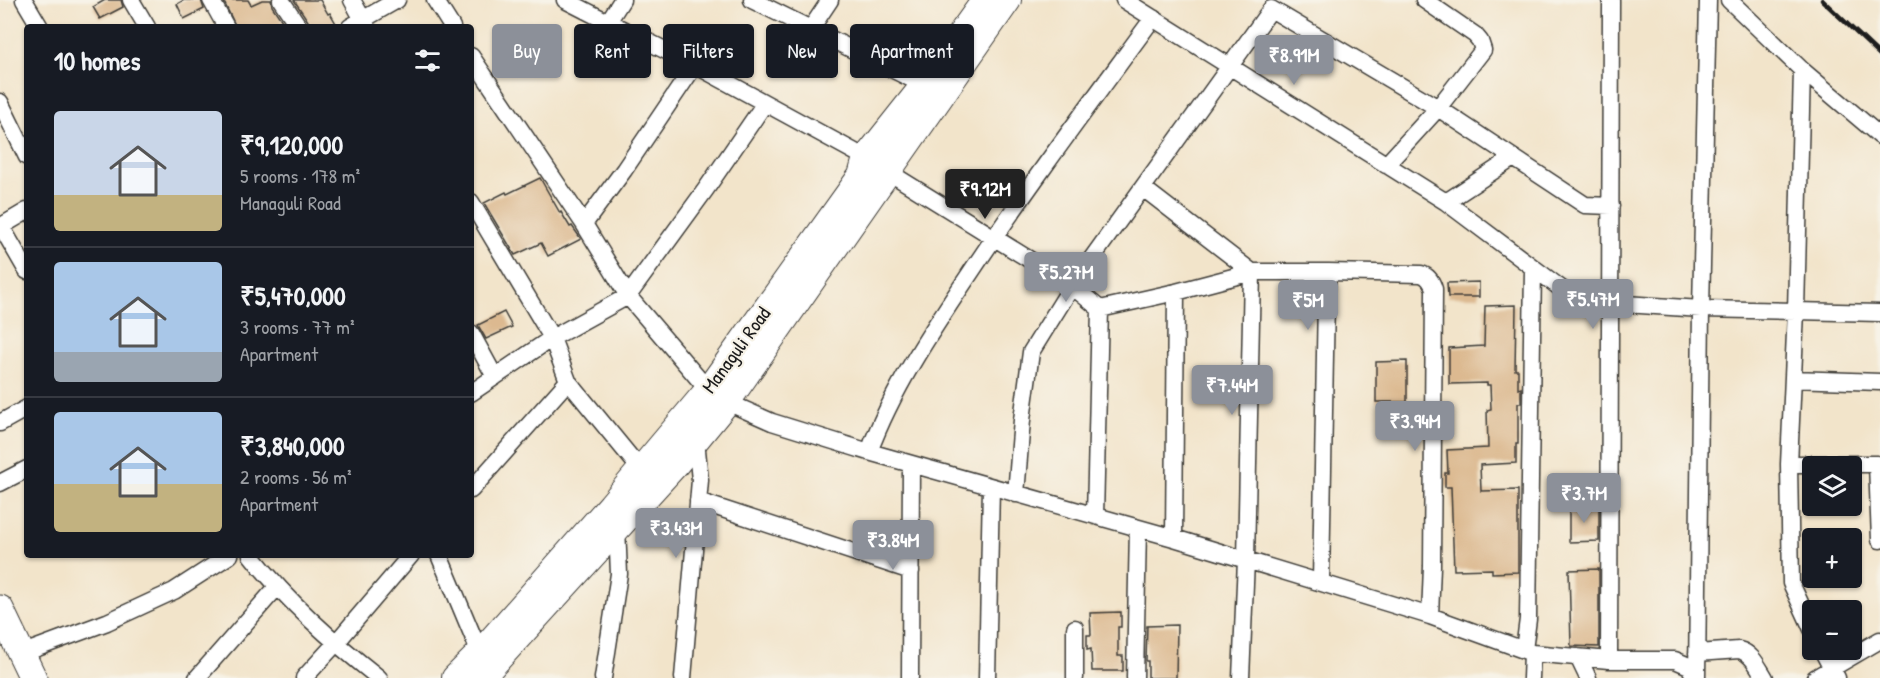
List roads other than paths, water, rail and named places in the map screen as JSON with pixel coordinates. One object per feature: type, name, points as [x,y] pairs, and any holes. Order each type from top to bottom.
[{"type":"highway","points":[[0,609],[27,671]]},
{"type":"main road","name":"Managuli Road","points":[[456,678],[480,666],[617,527],[696,440],[718,396],[861,176],[866,158],[924,85],[985,0]]},
{"type":"main road","name":"Managuli Road","points":[[480,666],[641,470],[718,396],[888,172],[1008,0]]},
{"type":"street","points":[[24,0],[38,24]]},
{"type":"street","points":[[131,0],[145,24]]},
{"type":"street","points":[[211,0],[224,24]]},
{"type":"street","points":[[281,0],[297,24]]},
{"type":"street","points":[[352,0],[360,24]]},
{"type":"street","points":[[361,24],[397,0]]},
{"type":"street","points":[[435,0],[450,24]]},
{"type":"street","points":[[565,0],[663,49]]},
{"type":"street","points":[[608,22],[622,0]]},
{"type":"street","points":[[752,0],[798,24]]},
{"type":"street","points":[[814,24],[830,0]]},
{"type":"street","points":[[1124,0],[1446,202],[1575,299],[1701,309],[1880,313]]},
{"type":"street","points":[[1386,165],[1438,108],[1483,50],[1475,35],[1424,0]]},
{"type":"street","points":[[1609,660],[1611,0]]},
{"type":"street","points":[[1696,678],[1708,0]]},
{"type":"street","points":[[1729,0],[1802,70],[1880,136]]},
{"type":"street","points":[[1016,494],[1022,420],[1031,352],[1072,286],[1230,66],[1269,3],[1438,108],[1585,205],[1611,206]]},
{"type":"street","points":[[869,452],[880,422],[932,330],[993,238],[1153,18]]},
{"type":"street","points":[[838,44],[924,85]]},
{"type":"street","points":[[474,60],[584,224],[628,296],[718,396],[772,423],[991,487],[1174,537],[1430,616],[1528,651],[1609,660],[1675,660],[1689,666],[1696,678]]},
{"type":"street","points":[[1802,70],[1796,311],[1789,464],[1791,582],[1802,607]]},
{"type":"street","points":[[584,224],[686,78]]},
{"type":"street","points":[[719,78],[866,158],[1072,286],[1100,309]]},
{"type":"street","points":[[0,102],[24,151]]},
{"type":"street","points":[[474,391],[552,338],[628,296],[765,103]]},
{"type":"street","points":[[1446,202],[1513,158]]},
{"type":"street","points":[[1143,188],[1252,272]]},
{"type":"street","points":[[474,207],[552,338],[568,381],[641,470]]},
{"type":"street","points":[[24,213],[1,226],[24,266]]},
{"type":"street","points":[[1531,678],[1528,619],[1533,268]]},
{"type":"street","points":[[1241,678],[1246,560],[1252,272]]},
{"type":"street","points":[[1100,309],[1252,272],[1425,275],[1432,282],[1434,289],[1430,616]]},
{"type":"street","points":[[1321,582],[1325,309],[1328,272]]},
{"type":"street","points":[[1174,537],[1176,292]]},
{"type":"street","points":[[1095,516],[1100,309]]},
{"type":"street","points":[[474,338],[495,377]]},
{"type":"street","points":[[1793,379],[1880,382]]},
{"type":"street","points":[[474,487],[568,381]]},
{"type":"street","points":[[0,423],[24,410]]},
{"type":"street","points":[[683,678],[700,480],[696,440]]},
{"type":"street","points":[[910,678],[911,464]]},
{"type":"street","points":[[1789,464],[1879,464],[1880,540]]},
{"type":"street","points":[[0,483],[24,471]]},
{"type":"street","points":[[987,678],[991,487]]},
{"type":"street","points":[[698,501],[911,571]]},
{"type":"street","points":[[603,678],[620,574],[617,527]]},
{"type":"street","points":[[1135,678],[1138,528]]},
{"type":"street","points":[[27,671],[107,622],[174,591],[225,558]]},
{"type":"street","points":[[253,558],[277,587],[336,643],[379,678]]},
{"type":"street","points":[[304,678],[408,558]]},
{"type":"street","points":[[440,558],[480,666]]},
{"type":"street","points":[[197,678],[277,587]]},
{"type":"street","points":[[1074,628],[1075,678]]},
{"type":"street","points":[[1815,678],[1834,673],[1880,640]]},
{"type":"street","points":[[1697,653],[1744,651],[1765,678]]},
{"type":"street","points":[[1578,657],[1588,678]]},
{"type":"railway","points":[[1822,0],[1880,55]]}]
